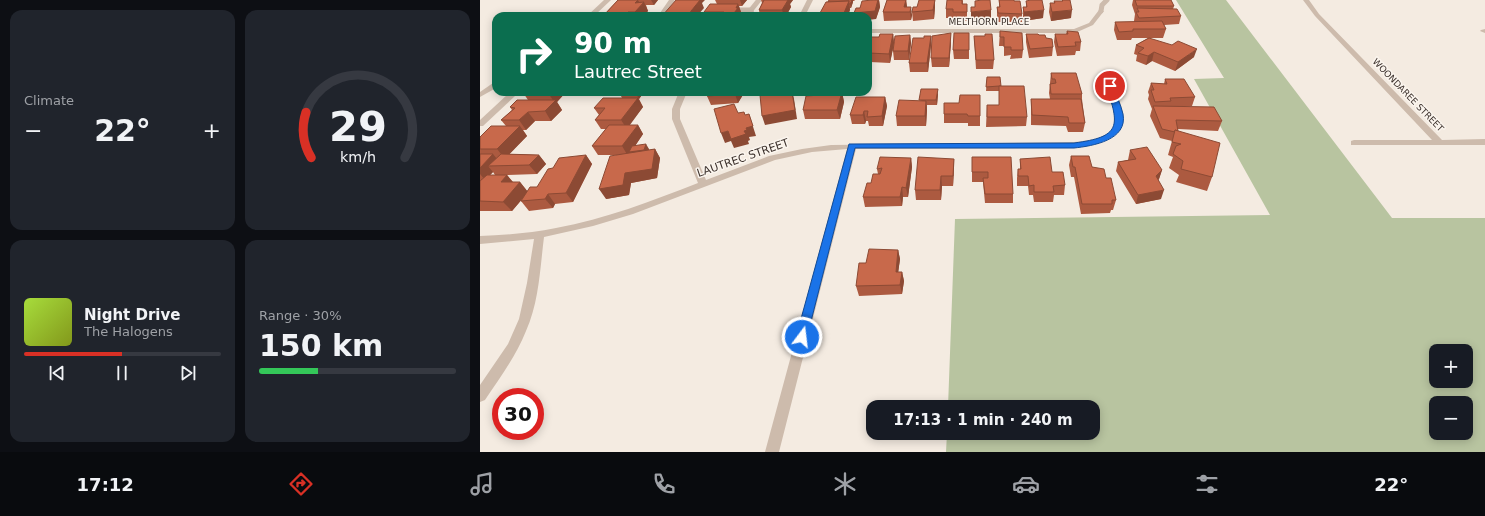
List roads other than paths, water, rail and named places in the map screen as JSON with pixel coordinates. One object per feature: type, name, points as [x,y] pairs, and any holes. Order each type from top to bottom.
[{"type":"street","points":[[594,12],[608,0]]},
{"type":"street","points":[[804,12],[810,0]]},
{"type":"street","name":"WOONDAREE STREET","points":[[1306,0],[1317,15],[1438,142]]},
{"type":"street","name":"MELTHORN PLACE","points":[[872,31],[1075,31],[1091,24],[1101,11]]},
{"type":"street","name":"LAUTREC STREET","points":[[480,240],[539,236],[592,224],[772,158],[828,146],[1074,146],[1095,143],[1106,138],[1116,130],[1120,122],[1110,86]]},
{"type":"street","points":[[480,95],[492,88]]},
{"type":"street","points":[[480,124],[510,96]]},
{"type":"street","points":[[681,96],[676,109],[676,119],[703,184]]},
{"type":"street","points":[[1438,142],[1485,142]]},
{"type":"street","name":"WOONDAREE STREET","points":[[1354,143],[1438,142]]},
{"type":"street","points":[[772,452],[852,146]]},
{"type":"street","points":[[480,396],[506,358],[521,331],[528,308],[539,236]]},
{"type":"lane","points":[[663,12],[672,0]]},
{"type":"lane","points":[[725,10],[751,10],[759,0]]},
{"type":"lane","points":[[1101,11],[1102,5],[1107,0]]}]
